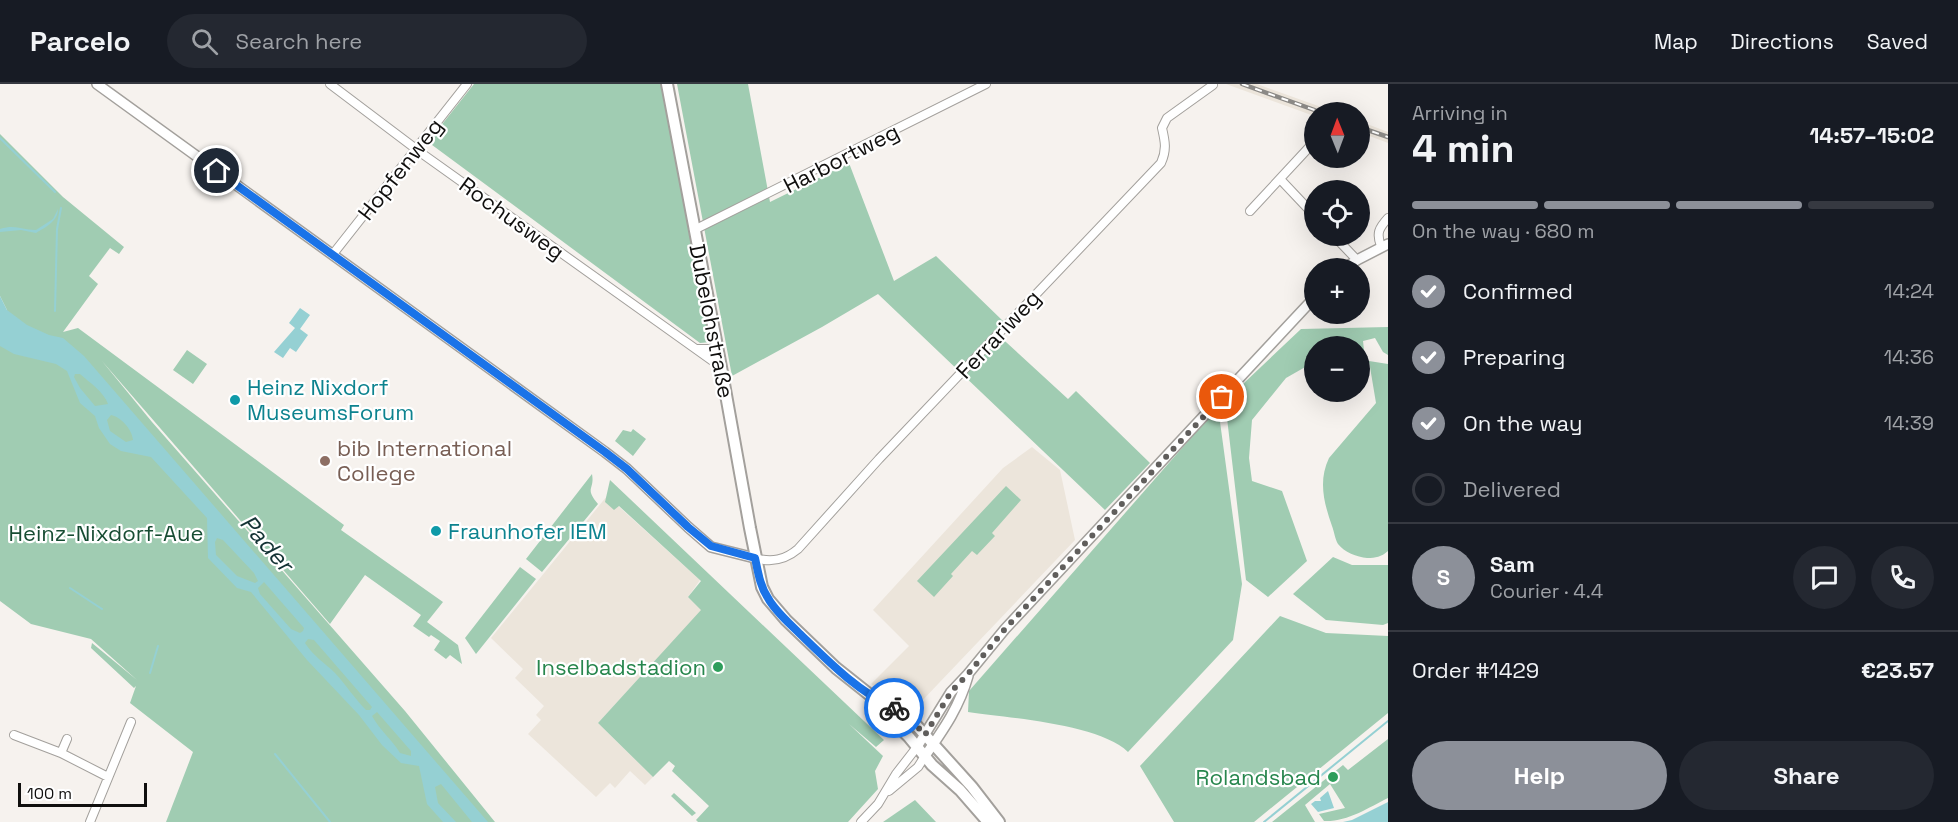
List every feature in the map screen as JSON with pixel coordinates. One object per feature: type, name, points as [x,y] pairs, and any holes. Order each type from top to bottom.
[{"type":"main road","name":"Dubelohstraße","points":[[667,84],[762,587],[774,606],[823,656],[875,699]]},
{"type":"main road","points":[[875,699],[894,708],[916,725],[972,787],[999,822]]},
{"type":"main road","points":[[875,699],[886,714],[988,822]]},
{"type":"street","points":[[97,84],[615,459],[711,546],[755,558]]},
{"type":"street","name":"Rochusweg","points":[[330,84],[721,368]]},
{"type":"street","name":"Hopfenweg","points":[[333,254],[467,84]]},
{"type":"street","name":"Harbortweg","points":[[694,230],[986,84]]},
{"type":"street","name":"Ferrariweg","points":[[755,558],[768,562],[789,556],[798,549],[886,452],[1161,163],[1165,153],[1162,128],[1167,118],[1213,86]]},
{"type":"street","points":[[1250,211],[1304,153]]},
{"type":"street","points":[[1280,179],[1304,204]]},
{"type":"street","points":[[1361,258],[1384,245],[1378,236],[1378,230],[1388,218]]},
{"type":"street","points":[[1344,246],[1355,258]]},
{"type":"street","points":[[886,793],[896,774],[917,747],[951,692],[1005,629],[1304,309]]},
{"type":"street","points":[[697,349],[718,349]]},
{"type":"street","points":[[861,822],[886,793],[918,767],[962,698],[968,674]]},
{"type":"street","points":[[90,822],[131,722]]},
{"type":"street","points":[[14,735],[60,753],[108,777]]},
{"type":"street","points":[[60,753],[67,739]]},
{"type":"shaded area","points":[[1226,84],[1257,84],[1307,102],[1304,102],[1304,112]]},
{"type":"shaded area","points":[[1370,125],[1388,132],[1388,143],[1370,136]]},
{"type":"shaded area","points":[[1032,447],[1060,470],[1075,540],[919,704],[909,706],[871,684],[909,646],[873,610],[1003,468]]},
{"type":"shaded area","points":[[607,496],[700,580],[688,597],[702,610],[598,723],[653,777],[645,785],[630,771],[615,788],[610,783],[596,797],[528,734],[541,720],[536,715],[544,706],[515,678],[523,669],[491,638]]},
{"type":"green space","points":[[474,84],[662,84],[711,342],[700,343],[428,142]]},
{"type":"green space","points":[[677,84],[748,84],[770,202],[849,163],[894,281],[936,256],[1004,322],[995,332],[1068,399],[1076,391],[1150,463],[1105,510],[878,294],[732,376]]},
{"type":"green space","name":"Heinz-Nixdorf-Aue","points":[[0,134],[63,197],[124,247],[119,254],[110,248],[89,276],[98,284],[63,332],[78,328],[344,525],[341,530],[443,602],[427,622],[458,645],[462,664],[450,655],[446,659],[434,650],[440,641],[431,635],[429,637],[413,626],[421,615],[365,575],[330,624],[102,361],[152,422],[405,711],[495,822],[166,822],[193,752],[130,703],[136,686],[134,688],[91,648],[92,643],[137,680],[91,639],[31,624],[0,601],[0,311],[7,310],[0,296]]},
{"type":"green space","points":[[1388,327],[1388,355],[1383,352],[1375,338],[1370,339],[1370,336],[1304,336],[1304,368],[1286,378],[1252,420],[1249,458],[1252,481],[1282,491],[1307,561],[1268,597],[1246,580],[1225,401],[1301,329]]},
{"type":"green space","points":[[187,350],[207,364],[193,384],[173,370]]},
{"type":"green space","points":[[1370,361],[1388,364],[1388,551],[1378,557],[1367,558],[1351,554],[1338,544],[1327,509],[1323,484],[1329,458],[1376,403]]},
{"type":"green space","points":[[1218,407],[1242,584],[1233,640],[1128,752],[1114,742],[1075,729],[968,712],[969,691]]},
{"type":"green space","points":[[633,429],[646,439],[633,456],[615,441],[623,430],[631,432]]},
{"type":"green space","points":[[592,474],[591,491],[598,504],[542,572],[526,559]]},
{"type":"green space","name":"Inselbadstadion","points":[[610,480],[884,740],[876,747],[849,724],[883,756],[875,771],[878,789],[848,822],[698,822],[696,820],[709,806],[672,771],[675,766],[669,761],[653,777],[598,723],[701,610],[688,597],[701,581],[619,506],[614,510],[605,502]]},
{"type":"green space","points":[[1006,486],[1021,500],[992,533],[995,536],[977,555],[972,551],[934,597],[917,581]]},
{"type":"green space","points":[[1333,557],[1352,565],[1388,565],[1388,623],[1383,625],[1326,620],[1293,594]]},
{"type":"green space","points":[[520,567],[536,579],[476,654],[465,638]]},
{"type":"green space","points":[[1280,616],[1326,633],[1388,636],[1388,713],[1254,822],[1174,822],[1140,766]]},
{"type":"green space","points":[[1388,739],[1388,798],[1349,817],[1324,821],[1319,814],[1345,808],[1330,784],[1305,805],[1315,822],[1272,822],[1343,765],[1348,770]]},
{"type":"green space","points":[[674,793],[696,813],[692,816],[671,796]]},
{"type":"green space","points":[[915,800],[936,822],[883,822]]},
{"type":"water","points":[[58,209],[54,220],[36,233],[21,230],[0,232],[0,229],[10,227],[36,230],[53,219]]},
{"type":"water","points":[[0,296],[7,310],[27,325],[49,335],[63,338],[84,356],[488,822],[472,822],[441,784],[435,787],[438,803],[456,822],[443,822],[427,804],[419,766],[401,763],[382,745],[359,715],[307,660],[251,592],[237,588],[208,558],[207,518],[151,457],[121,451],[110,444],[99,428],[95,416],[80,403],[67,371],[56,364],[14,354],[0,346]],"holes":[[[75,374],[80,374],[100,391],[108,404],[95,406],[74,377]],[[111,415],[119,418],[125,424],[133,440],[126,442],[110,431],[107,420]],[[217,538],[223,540],[254,573],[258,581],[255,583],[237,576],[216,555]],[[264,582],[304,628],[303,631],[300,633],[291,629],[260,594],[258,588]],[[308,639],[314,640],[372,707],[370,710],[366,710],[335,673],[305,643]],[[377,712],[411,751],[411,756],[400,753],[372,716]]]},
{"type":"water","points":[[300,308],[310,315],[300,329],[308,335],[296,352],[290,348],[283,358],[274,352],[295,328],[289,323]]},
{"type":"water","points":[[1328,791],[1334,808],[1318,812],[1311,804],[1321,801],[1320,798]]},
{"type":"water","points":[[1388,802],[1388,822],[1343,822],[1352,820]]},
{"type":"waterway","points":[[0,138],[55,192]]},
{"type":"waterway","points":[[55,311],[57,229],[61,208]]},
{"type":"waterway","points":[[70,588],[102,609]]},
{"type":"waterway","points":[[150,673],[158,646]]},
{"type":"waterway","points":[[1264,822],[1388,721]]},
{"type":"waterway","points":[[275,754],[330,822]]},
{"type":"railway","points":[[1242,84],[1304,106]]},
{"type":"railway","points":[[1370,131],[1388,137]]},
{"type":"way so far","points":[[894,708],[925,735],[951,692],[1005,629],[1222,397]]},
{"type":"place","name":"Heinz Nixdorf MuseumsForum","points":[[235,400]]},
{"type":"place","name":"bib International College","points":[[325,461]]},
{"type":"place","name":"Fraunhofer IEM","points":[[436,531]]},
{"type":"place","name":"Inselbadstadion","points":[[718,667]]},
{"type":"place","name":"Rolandsbad","points":[[1333,777]]},
{"type":"route","points":[[217,171],[605,452],[627,469],[711,546],[726,552],[755,558],[759,578],[768,599],[786,620],[852,682],[875,699],[894,708]]},
{"type":"water label","name":"Pader","points":[[267,543]]}]
